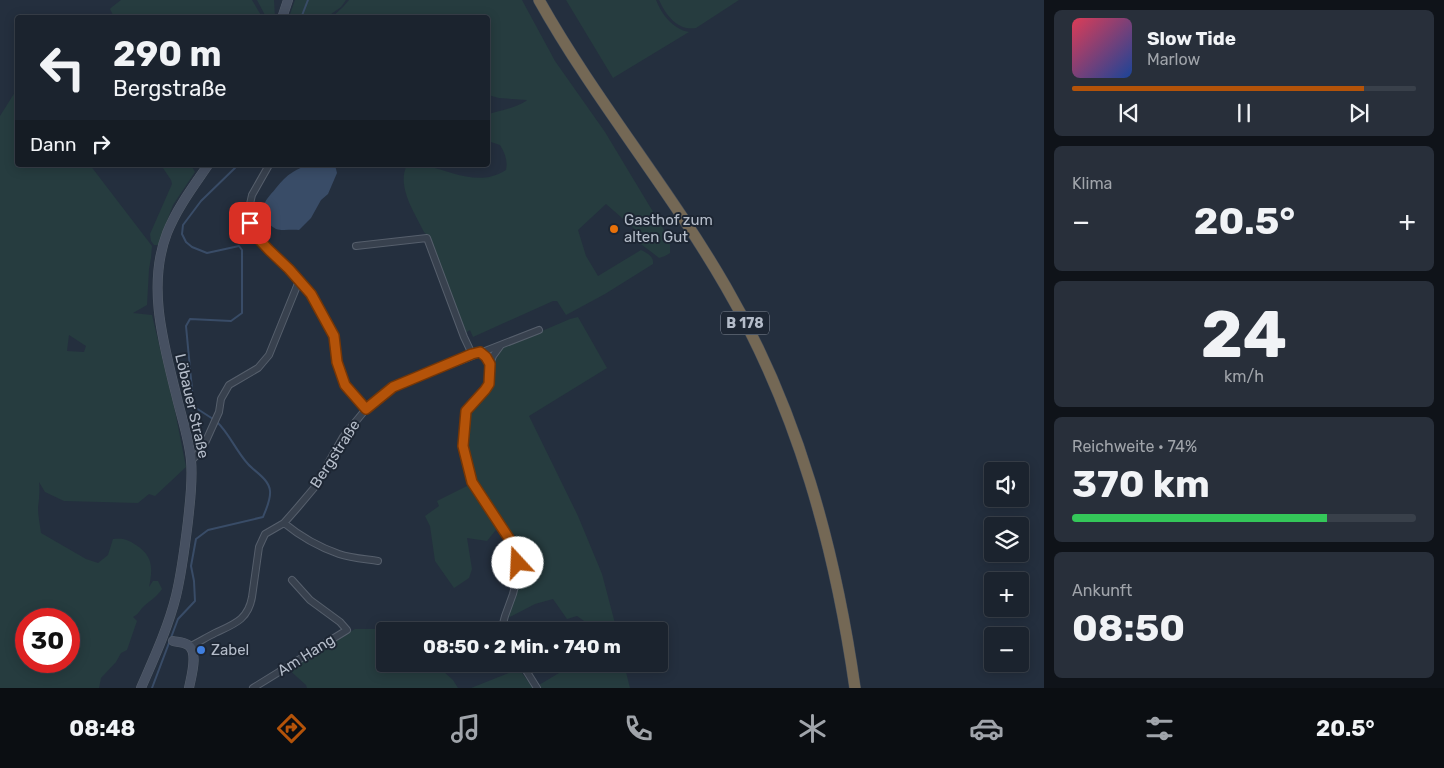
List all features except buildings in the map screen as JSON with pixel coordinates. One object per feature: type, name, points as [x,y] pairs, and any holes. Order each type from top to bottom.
[{"type":"highway","name":"B 178","points":[[539,0],[595,91],[684,220],[721,278],[761,354],[794,431],[822,521],[839,594],[855,688]]},
{"type":"main road","points":[[283,15],[288,0]]},
{"type":"main road","name":"Löbauer Straße","points":[[141,688],[167,639],[181,569],[192,490],[191,461],[160,329],[159,266],[163,246],[173,219],[207,167]]},
{"type":"main road","points":[[167,639],[187,644],[194,652],[190,688]]},
{"type":"street","points":[[268,167],[252,195],[250,204],[251,228],[254,234],[311,294],[334,336],[337,362],[345,385],[366,409]]},
{"type":"street","points":[[356,246],[426,238],[472,354]]},
{"type":"street","points":[[191,461],[200,450],[218,416],[221,399],[229,385],[258,368],[269,355],[299,281]]},
{"type":"street","name":"Bergstraße","points":[[190,646],[237,623],[242,618],[251,605],[258,547],[265,534],[284,523],[314,488],[343,437],[366,409],[393,387],[472,354],[539,330]]},
{"type":"street","points":[[501,345],[490,364],[489,384],[466,411],[463,446],[472,482],[514,546],[518,563],[514,594],[503,622]]},
{"type":"street","points":[[480,352],[490,364]]},
{"type":"street","points":[[284,523],[298,535],[315,544],[340,554],[378,562]]},
{"type":"street","name":"Am Hang","points":[[253,688],[347,630],[340,622],[310,600],[292,580]]},
{"type":"street","points":[[527,672],[537,688]]},
{"type":"green space","points":[[121,0],[252,0],[261,15],[113,15],[110,9]]},
{"type":"green space","points":[[257,0],[274,0],[275,15],[265,15]]},
{"type":"green space","points":[[295,0],[346,0],[341,7],[330,15],[290,15]]},
{"type":"green space","points":[[349,0],[522,0],[555,61],[605,132],[664,230],[670,244],[670,253],[659,258],[642,245],[637,241],[637,231],[606,204],[578,230],[586,256],[598,276],[641,250],[651,257],[653,264],[605,294],[566,315],[557,301],[553,301],[473,337],[470,330],[465,333],[428,236],[424,232],[408,199],[405,190],[404,173],[406,167],[431,167],[476,178],[496,175],[506,170],[506,157],[500,145],[490,142],[490,113],[514,107],[527,100],[490,96],[490,15],[334,15]]},
{"type":"green space","points":[[566,0],[656,0],[661,11],[673,25],[689,32],[613,78]]},
{"type":"green space","points":[[659,0],[739,0],[696,28],[689,28],[673,21]]},
{"type":"green space","points":[[15,92],[15,167],[92,167],[152,246],[147,305],[133,313],[152,315],[186,467],[155,496],[149,494],[138,503],[64,501],[45,492],[39,482],[38,511],[41,533],[86,559],[98,563],[108,555],[113,539],[130,541],[142,549],[149,558],[151,574],[149,587],[153,581],[158,581],[162,589],[133,617],[137,621],[127,650],[121,653],[116,662],[101,678],[99,688],[0,688],[0,116]],"holes":[[[69,335],[86,346],[84,352],[67,351]]]},
{"type":"green space","points":[[162,167],[192,167],[195,172],[173,205],[158,245],[154,245],[150,234],[172,184]]},
{"type":"green space","points":[[578,317],[607,368],[529,416],[578,516],[602,574],[615,622],[586,622],[577,616],[567,619],[553,599],[535,604],[506,619],[520,563],[499,518],[476,481],[472,471],[466,450],[467,413],[492,384],[495,361],[502,348]]},
{"type":"green space","points":[[471,484],[499,526],[487,541],[467,538],[472,569],[469,578],[454,588],[435,561],[430,526],[425,516],[439,506],[437,501]]},
{"type":"green space","points":[[355,629],[376,629],[376,672],[444,672],[453,680],[458,688],[307,688],[287,668]]},
{"type":"green space","points":[[511,672],[521,672],[533,688],[471,688]]},
{"type":"green space","points":[[561,672],[626,672],[630,688],[541,688],[539,685]]},
{"type":"water","points":[[303,167],[336,167],[337,173],[328,194],[321,200],[311,218],[299,230],[276,229],[268,223],[263,214],[265,202],[286,177]]},
{"type":"waterway","points":[[302,15],[308,0]]},
{"type":"waterway","points":[[213,419],[196,408],[193,400],[186,326],[190,319],[231,321],[242,313],[242,250],[239,246],[207,253],[192,247],[186,242],[182,234],[183,225],[201,201],[236,167]]},
{"type":"waterway","points":[[152,688],[178,619],[195,601],[191,566],[196,539],[208,530],[263,517],[269,501],[270,491],[267,483],[244,459],[217,422]]},
{"type":"place","name":"Gasthof zum alten Gut","points":[[614,229]]},
{"type":"place","name":"Zabel","points":[[201,650]]},
{"type":"route","points":[[250,223],[254,234],[311,294],[334,336],[337,362],[345,385],[366,409],[393,387],[472,354],[480,352],[486,357],[490,364],[489,384],[466,411],[463,446],[472,482],[514,546],[518,563]]}]
